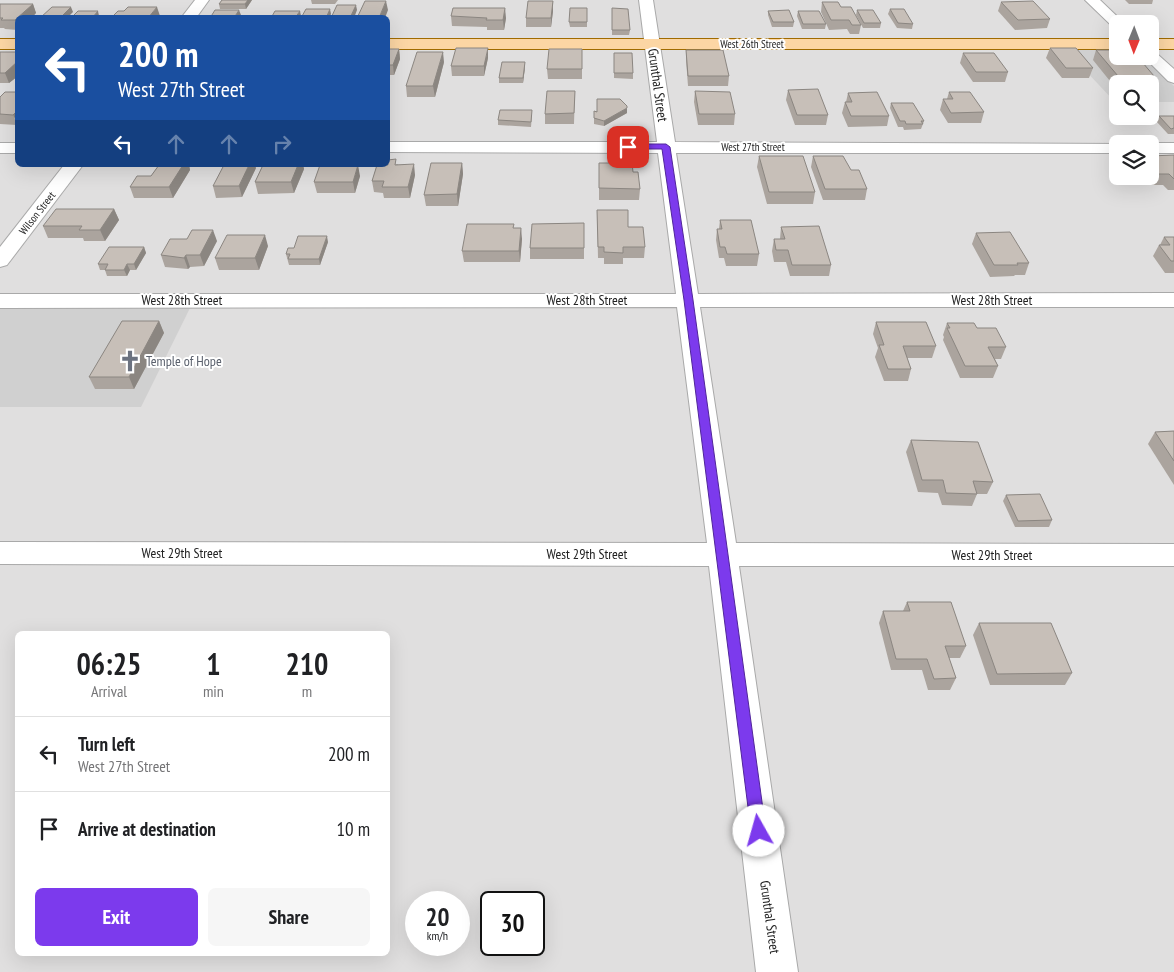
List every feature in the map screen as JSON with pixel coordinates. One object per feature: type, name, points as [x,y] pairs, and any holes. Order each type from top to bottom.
[{"type":"main road","points":[[0,44],[15,44]]},
{"type":"main road","name":"West 26th Street","points":[[390,44],[1109,44]]},
{"type":"main road","points":[[1159,44],[1174,44]]},
{"type":"street","points":[[190,15],[202,0]]},
{"type":"street","name":"Grunthal Street","points":[[646,0],[689,300],[777,972]]},
{"type":"street","points":[[1092,0],[1109,16]]},
{"type":"street","points":[[1159,64],[1174,78]]},
{"type":"street","name":"West 27th Street","points":[[390,147],[1109,148]]},
{"type":"street","points":[[0,148],[15,148]]},
{"type":"street","points":[[1159,148],[1174,148]]},
{"type":"street","name":"Wilson Street","points":[[0,261],[72,167]]},
{"type":"street","name":"West 28th Street","points":[[0,301],[1174,300]]},
{"type":"street","name":"West 29th Street","points":[[0,553],[1174,555]]},
{"type":"shaded area","points":[[0,0],[1174,0],[1174,39],[1159,39],[1159,15],[1109,15],[1109,39],[390,39],[390,15],[15,15],[15,39],[0,39]]},
{"type":"shaded area","points":[[0,49],[15,49],[15,167],[390,167],[390,49],[1109,50],[1109,65],[1159,65],[1159,50],[1174,50],[1174,972],[0,972]]},
{"type":"shaded area","points":[[1109,49],[1109,65],[1152,65],[1174,86],[1174,102],[1159,102],[1159,75],[1109,75],[1109,96],[1066,50]]},
{"type":"shaded area","points":[[0,308],[190,308],[141,407],[0,407]]},
{"type":"building","points":[[222,0],[248,0],[245,4],[219,4]]},
{"type":"building","points":[[365,1],[386,1],[380,15],[358,15]]},
{"type":"building","points":[[528,1],[553,1],[551,18],[526,18]]},
{"type":"building","points":[[1033,1],[1050,19],[1018,20],[1001,2]]},
{"type":"building","points":[[822,2],[838,2],[841,7],[851,7],[861,25],[852,25],[849,20],[831,20]]},
{"type":"building","points":[[0,4],[33,4],[21,15],[15,15],[15,20],[1,20],[3,18],[0,18]]},
{"type":"building","points":[[337,5],[356,5],[351,15],[332,15]]},
{"type":"building","points":[[52,7],[71,7],[63,15],[43,15]]},
{"type":"building","points":[[128,7],[157,7],[150,15],[114,15],[118,11],[124,11]]},
{"type":"building","points":[[453,8],[505,8],[503,20],[486,20],[487,18],[451,16]]},
{"type":"building","points":[[570,8],[587,8],[587,22],[569,22]]},
{"type":"building","points":[[612,8],[628,9],[630,30],[612,30]]},
{"type":"building","points":[[306,9],[330,9],[327,15],[303,15]]},
{"type":"building","points":[[890,9],[904,9],[913,24],[898,23]]},
{"type":"building","points":[[215,10],[239,10],[236,15],[212,15]]},
{"type":"building","points":[[789,10],[794,22],[773,22],[768,11]]},
{"type":"building","points":[[857,10],[873,10],[881,23],[864,23]]},
{"type":"building","points":[[78,11],[98,11],[95,15],[74,15]]},
{"type":"building","points":[[275,11],[300,11],[297,15],[273,15]]},
{"type":"building","points":[[798,11],[819,11],[826,24],[803,24]]},
{"type":"building","points":[[456,48],[488,48],[484,66],[451,66]]},
{"type":"building","points":[[1050,48],[1076,48],[1093,68],[1066,68]]},
{"type":"building","points":[[390,49],[399,49],[393,65],[390,65]]},
{"type":"building","points":[[549,49],[582,49],[582,69],[547,69]]},
{"type":"building","points":[[686,50],[723,50],[729,76],[688,76]]},
{"type":"building","points":[[1096,50],[1109,50],[1109,65],[1145,65],[1153,75],[1117,75]]},
{"type":"building","points":[[0,52],[15,52],[15,64],[5,73],[0,73]]},
{"type":"building","points":[[417,52],[443,52],[433,86],[406,86]]},
{"type":"building","points":[[614,53],[632,53],[633,73],[614,73]]},
{"type":"building","points":[[963,53],[994,53],[1008,72],[976,72]]},
{"type":"building","points":[[502,62],[525,62],[523,78],[499,78]]},
{"type":"building","points":[[818,89],[828,115],[797,115],[788,90]]},
{"type":"building","points":[[547,91],[575,91],[574,113],[545,114]]},
{"type":"building","points":[[695,91],[730,92],[735,114],[699,114]]},
{"type":"building","points":[[5,92],[15,92],[15,113],[13,115],[0,114],[0,97]]},
{"type":"building","points":[[877,92],[889,116],[851,116],[845,102],[852,102],[848,93]]},
{"type":"building","points":[[949,92],[970,92],[984,112],[951,113],[943,99],[953,99]]},
{"type":"building","points":[[597,99],[620,99],[627,108],[604,121],[594,118],[594,111],[597,112]]},
{"type":"building","points":[[891,103],[913,103],[924,121],[921,121],[923,124],[906,124],[905,121],[900,121]]},
{"type":"building","points":[[500,110],[532,110],[531,122],[498,120]]},
{"type":"building","points":[[1159,116],[1174,116],[1174,128],[1171,129]]},
{"type":"building","points":[[1174,155],[1174,179],[1169,174],[1159,174],[1159,156]]},
{"type":"building","points":[[759,156],[803,156],[815,192],[769,192]]},
{"type":"building","points":[[813,156],[843,156],[851,170],[859,170],[867,189],[825,189]]},
{"type":"building","points":[[396,159],[395,165],[414,164],[408,187],[382,187],[384,181],[372,181],[376,167],[390,167],[390,160]]},
{"type":"building","points":[[431,163],[462,163],[457,194],[424,195]]},
{"type":"building","points":[[599,163],[632,163],[633,172],[638,172],[640,189],[599,188]]},
{"type":"building","points":[[158,167],[182,167],[169,187],[130,187],[137,176],[151,176]]},
{"type":"building","points":[[223,167],[248,167],[239,186],[213,186]]},
{"type":"building","points":[[262,167],[297,167],[291,182],[255,182]]},
{"type":"building","points":[[319,167],[357,167],[353,182],[314,182]]},
{"type":"building","points":[[56,209],[114,209],[100,230],[79,230],[82,226],[43,226]]},
{"type":"building","points":[[597,210],[628,210],[628,227],[643,227],[645,247],[623,247],[623,253],[604,252],[604,247],[598,247]]},
{"type":"building","points":[[720,220],[751,220],[759,254],[727,254],[725,247],[720,247],[717,229],[722,229]]},
{"type":"building","points":[[584,223],[584,248],[530,248],[532,224]]},
{"type":"building","points":[[467,224],[514,224],[513,228],[521,228],[519,251],[462,251]]},
{"type":"building","points":[[819,226],[831,265],[792,265],[788,250],[776,250],[774,239],[785,239],[781,227]]},
{"type":"building","points":[[192,230],[213,230],[200,255],[186,255],[184,258],[161,255],[170,239],[187,239]]},
{"type":"building","points":[[1010,232],[1029,263],[994,265],[976,233]]},
{"type":"building","points":[[227,235],[265,235],[255,258],[215,258]]},
{"type":"building","points":[[298,236],[327,236],[319,259],[288,259],[290,254],[286,254],[288,248],[294,248]]},
{"type":"building","points":[[1164,237],[1174,237],[1174,261],[1171,261],[1159,245],[1170,245]]},
{"type":"building","points":[[109,247],[144,247],[134,264],[127,264],[124,270],[105,270],[108,264],[98,264]]},
{"type":"building","points":[[122,321],[159,321],[129,377],[89,377]]},
{"type":"building","points":[[876,322],[926,322],[936,346],[903,346],[911,369],[888,369],[879,345],[884,345]]},
{"type":"building","points":[[947,323],[974,323],[977,328],[996,328],[1006,347],[988,347],[998,366],[965,366],[947,328],[950,328]]},
{"type":"building","points":[[1174,431],[1174,461],[1155,432]]},
{"type":"building","points":[[911,440],[978,442],[993,482],[973,481],[977,494],[946,493],[943,480],[922,480]]},
{"type":"building","points":[[1040,494],[1052,520],[1018,521],[1006,495]]},
{"type":"building","points":[[907,602],[951,602],[966,646],[945,646],[956,678],[934,679],[927,659],[896,659],[883,611],[910,611]]},
{"type":"building","points":[[979,623],[1051,623],[1072,673],[997,674]]},
{"type":"place","name":"Temple of Hope","points":[[130,361]]},
{"type":"route","points":[[628,147],[666,147],[689,300],[759,831]]}]
